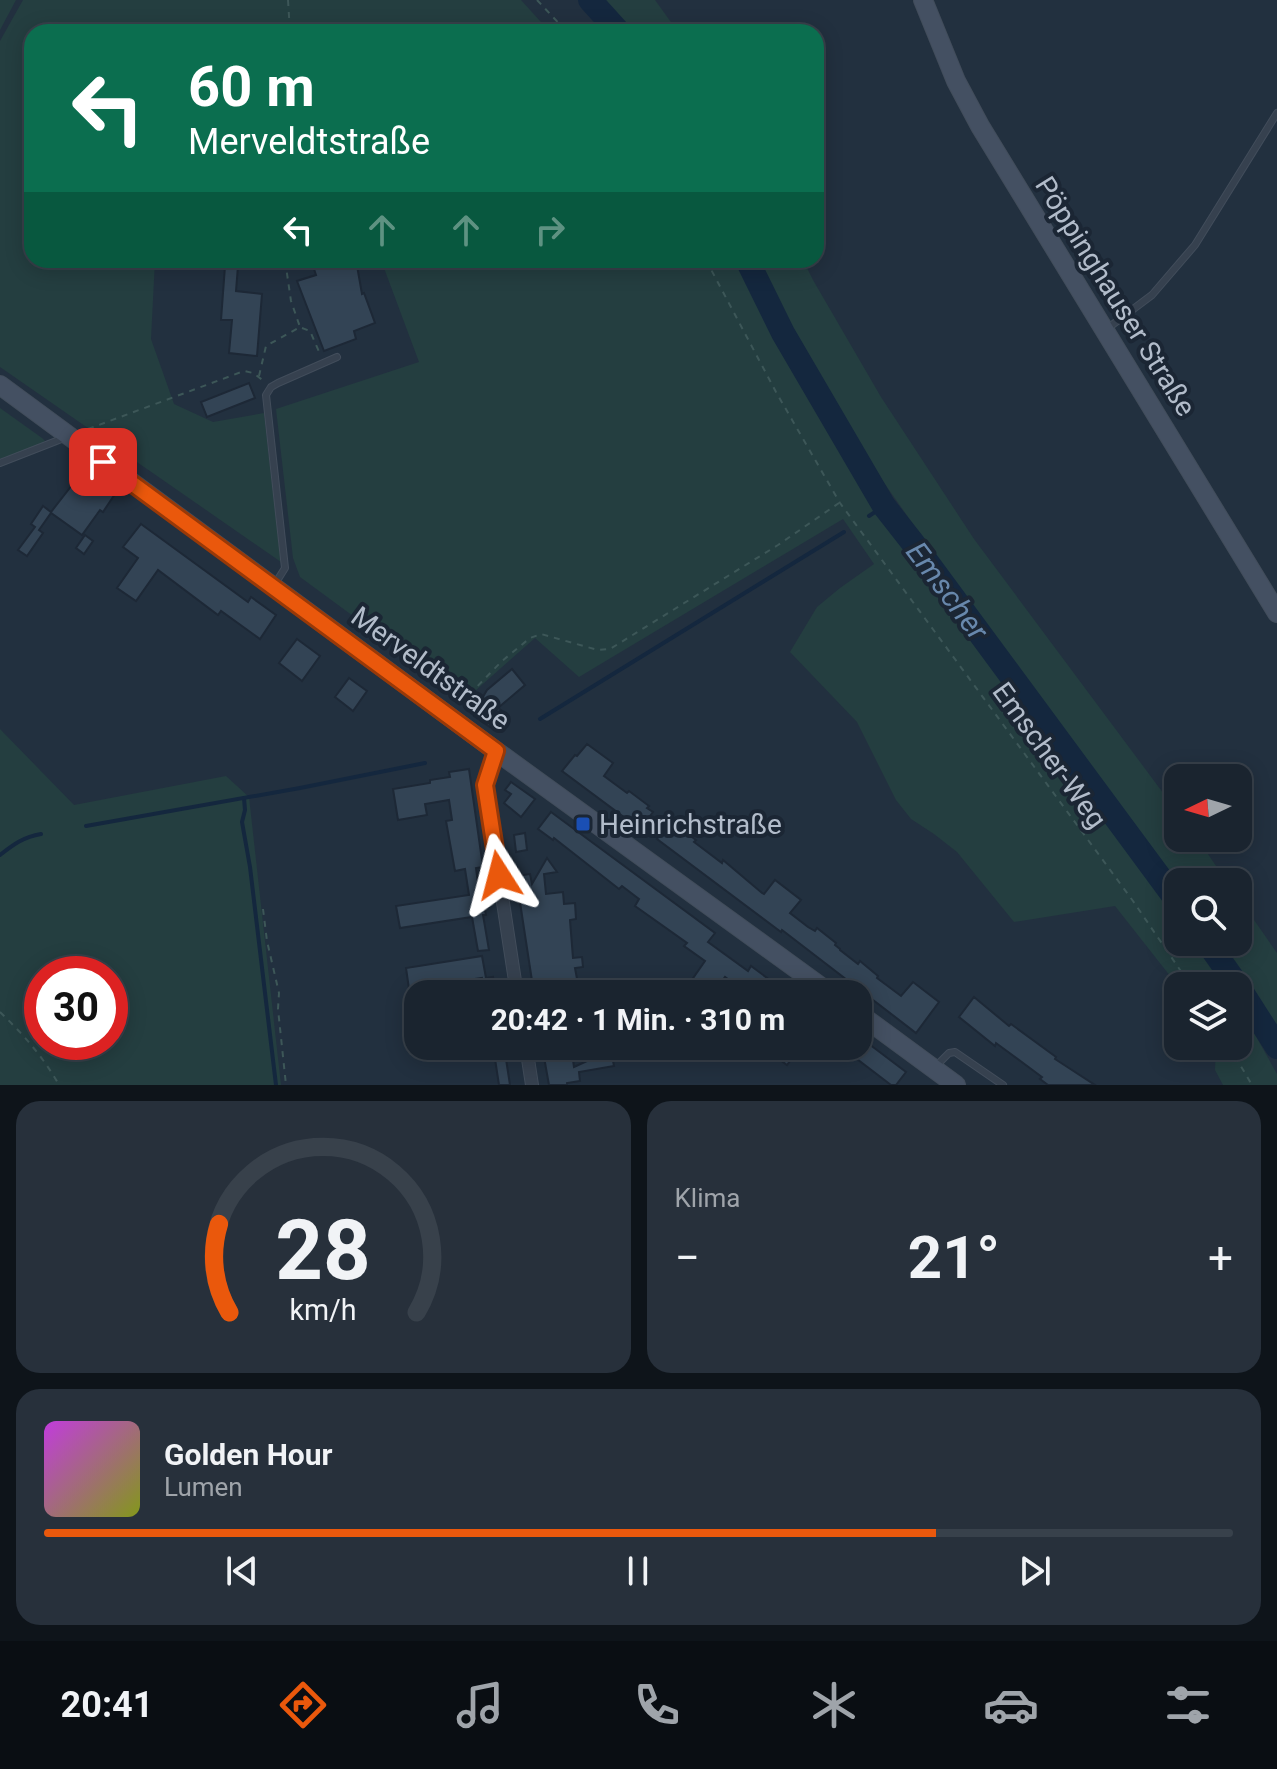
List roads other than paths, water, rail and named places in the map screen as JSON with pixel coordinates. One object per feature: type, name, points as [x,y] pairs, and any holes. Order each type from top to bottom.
[{"type":"main road","name":"Pöppinghauser Straße","points":[[923,0],[956,81],[980,126],[1277,613]]},
{"type":"main road","name":"Merveldtstraße","points":[[0,385],[812,980]]},
{"type":"main road","points":[[872,1023],[956,1085]]},
{"type":"street","points":[[496,751],[485,785],[515,980]]},
{"type":"street","points":[[528,1060],[532,1085]]},
{"type":"lane","points":[[1105,330],[1152,295],[1195,245],[1277,113]]},
{"type":"lane","points":[[273,587],[285,568],[266,395],[271,387],[337,357]]},
{"type":"lane","points":[[0,463],[68,436]]},
{"type":"lane","points":[[933,1068],[949,1053],[955,1052],[1003,1085]]},
{"type":"waterway","name":"Emscher","points":[[590,0],[612,24]]},
{"type":"waterway","name":"Emscher","points":[[751,268],[783,333],[884,506],[1164,883]]},
{"type":"waterway","points":[[869,516],[884,506]]},
{"type":"waterway","points":[[540,719],[844,532]]},
{"type":"waterway","points":[[86,826],[425,763]]},
{"type":"waterway","points":[[244,798],[242,822],[276,1085]]},
{"type":"waterway","points":[[0,855],[24,839],[41,834]]},
{"type":"waterway","name":"Emscher","points":[[1217,956],[1228,972]]},
{"type":"waterway","name":"Emscher","points":[[1252,1008],[1277,1047]]},
{"type":"place","name":"Heinrichstraße","points":[[583,824]]}]
